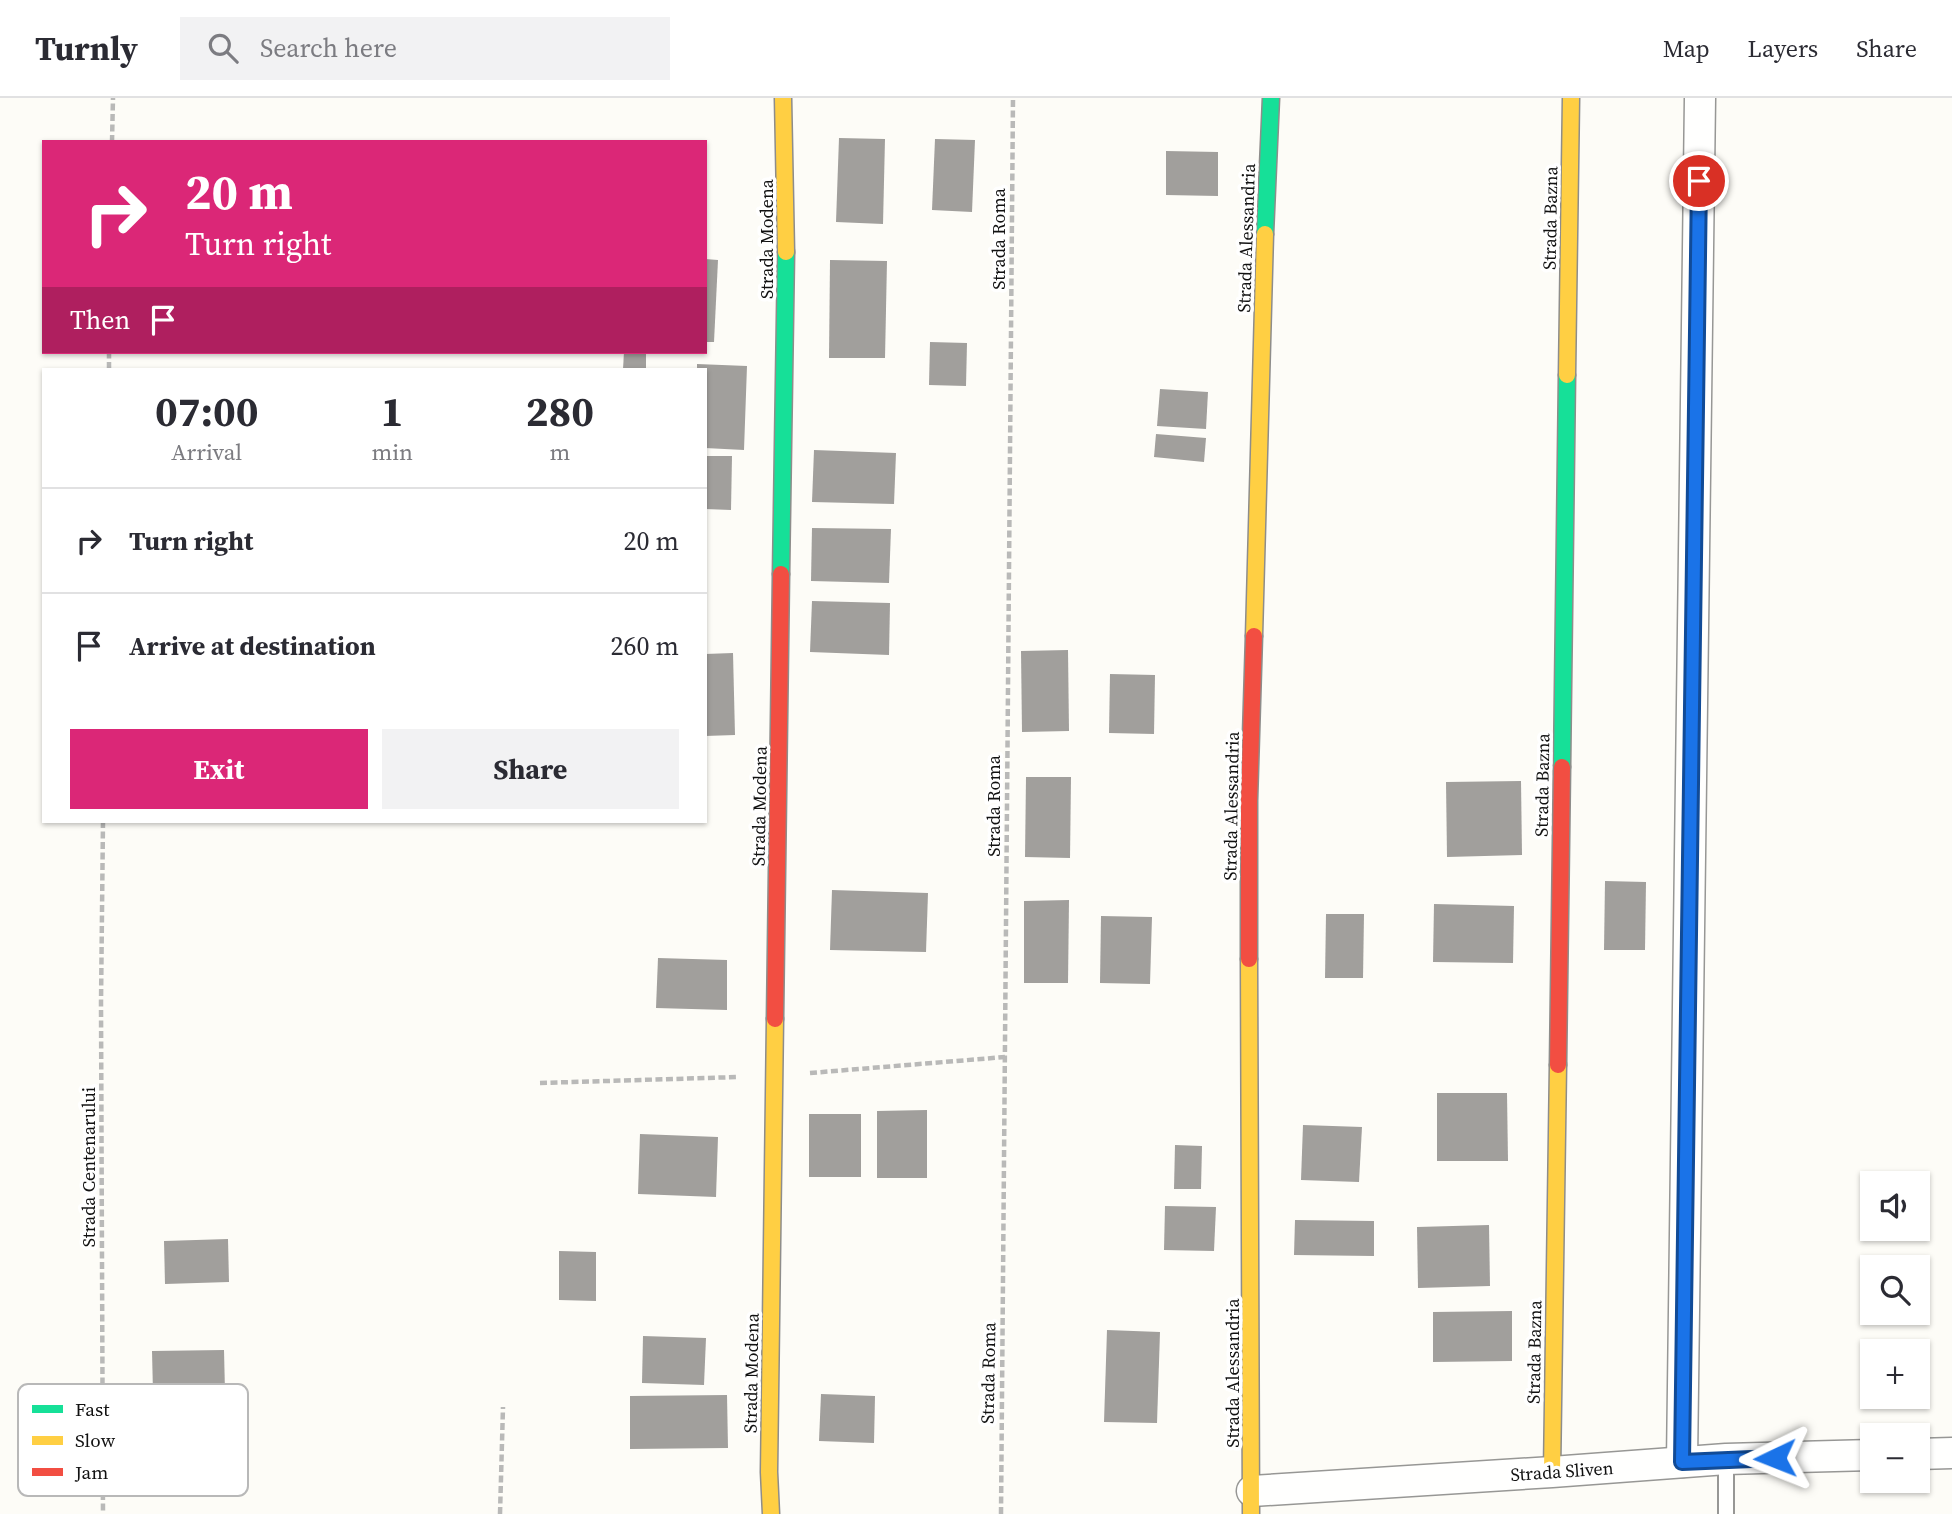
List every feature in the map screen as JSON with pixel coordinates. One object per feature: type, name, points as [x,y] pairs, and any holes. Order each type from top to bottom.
[{"type":"street","name":"Strada Modena","points":[[771,1514],[769,1472],[786,227],[783,98]]},
{"type":"street","name":"Strada Alessandria","points":[[1252,1502],[1249,801],[1266,183],[1271,98]]},
{"type":"street","name":"Strada Bazna","points":[[1552,1472],[1571,98]]},
{"type":"street","points":[[1682,1462],[1700,98]]},
{"type":"street","points":[[1930,1454],[1952,1453]]},
{"type":"street","name":"Strada Sliven","points":[[1252,1502],[1682,1462],[1860,1455]]},
{"type":"lane","points":[[1726,1459],[1726,1514]]},
{"type":"path","points":[[112,140],[113,98]]},
{"type":"path","name":"Strada Roma","points":[[1001,1514],[1013,98]]},
{"type":"path","name":"Strada Centenarului","points":[[102,1384],[103,823]]},
{"type":"path","points":[[500,1514],[503,1407]]},
{"type":"path","name":"Strada Centenarului","points":[[103,1496],[103,1514]]},
{"type":"building","points":[[839,138],[885,139],[883,224],[836,222]]},
{"type":"building","points":[[935,139],[975,140],[972,212],[932,210]]},
{"type":"building","points":[[1166,151],[1218,152],[1218,196],[1166,195]]},
{"type":"building","points":[[707,259],[718,260],[714,342],[707,342]]},
{"type":"building","points":[[830,260],[887,261],[885,358],[829,358]]},
{"type":"building","points":[[930,342],[967,343],[966,386],[929,385]]},
{"type":"building","points":[[624,354],[646,354],[646,368],[623,368]]},
{"type":"building","points":[[697,364],[747,366],[744,450],[707,448],[707,368],[697,368]]},
{"type":"building","points":[[1160,389],[1208,392],[1206,429],[1157,426]]},
{"type":"building","points":[[1156,434],[1206,438],[1204,462],[1154,457]]},
{"type":"building","points":[[814,450],[896,453],[894,504],[812,502]]},
{"type":"building","points":[[707,456],[732,456],[731,510],[707,509]]},
{"type":"building","points":[[812,528],[891,529],[889,583],[811,581]]},
{"type":"building","points":[[812,601],[890,603],[889,655],[810,652]]},
{"type":"building","points":[[1068,650],[1069,731],[1022,732],[1021,651]]},
{"type":"building","points":[[733,653],[735,735],[707,736],[707,654]]},
{"type":"building","points":[[1110,674],[1155,675],[1154,734],[1109,733]]},
{"type":"building","points":[[1026,777],[1071,777],[1070,858],[1025,857]]},
{"type":"building","points":[[1521,781],[1522,855],[1447,857],[1446,782]]},
{"type":"building","points":[[1605,881],[1646,882],[1645,950],[1604,950]]},
{"type":"building","points":[[832,890],[928,893],[926,952],[830,950]]},
{"type":"building","points":[[1069,900],[1068,983],[1024,983],[1024,901]]},
{"type":"building","points":[[1434,904],[1514,906],[1513,963],[1433,962]]},
{"type":"building","points":[[1326,914],[1364,914],[1363,978],[1325,978]]},
{"type":"building","points":[[1101,916],[1152,917],[1150,984],[1100,983]]},
{"type":"building","points":[[658,958],[727,960],[727,1010],[656,1008]]},
{"type":"building","points":[[1437,1093],[1507,1093],[1508,1161],[1437,1161]]},
{"type":"building","points":[[927,1110],[927,1178],[877,1178],[877,1111]]},
{"type":"building","points":[[809,1114],[861,1114],[861,1177],[809,1177]]},
{"type":"building","points":[[1303,1125],[1362,1127],[1359,1182],[1301,1180]]},
{"type":"building","points":[[640,1134],[718,1137],[716,1197],[638,1194]]},
{"type":"building","points":[[1175,1145],[1202,1146],[1201,1189],[1174,1189]]},
{"type":"building","points":[[1165,1206],[1216,1207],[1214,1251],[1164,1250]]},
{"type":"building","points":[[1295,1220],[1374,1221],[1374,1256],[1294,1255]]},
{"type":"building","points":[[1489,1225],[1490,1286],[1418,1288],[1417,1227]]},
{"type":"building","points":[[228,1239],[229,1282],[165,1284],[164,1241]]},
{"type":"building","points":[[559,1251],[596,1252],[596,1301],[559,1300]]},
{"type":"building","points":[[1512,1311],[1512,1361],[1433,1362],[1433,1312]]},
{"type":"building","points":[[1107,1330],[1160,1332],[1157,1423],[1104,1422]]},
{"type":"building","points":[[643,1336],[706,1338],[704,1385],[642,1383]]},
{"type":"building","points":[[224,1350],[225,1384],[153,1384],[152,1351]]},
{"type":"building","points":[[821,1394],[875,1396],[874,1443],[819,1441]]},
{"type":"building","points":[[727,1395],[728,1448],[630,1449],[630,1396]]},
{"type":"traffic: fast","points":[[1265,234],[1271,98]]},
{"type":"traffic: fast","points":[[781,574],[786,252]]},
{"type":"traffic: fast","points":[[1562,767],[1567,375]]},
{"type":"traffic: slow","points":[[783,98],[786,252]]},
{"type":"traffic: slow","points":[[1567,375],[1571,98]]},
{"type":"traffic: slow","points":[[1254,636],[1265,234]]},
{"type":"traffic: slow","points":[[1249,959],[1251,1514]]},
{"type":"traffic: slow","points":[[771,1514],[769,1472],[775,1019]]},
{"type":"traffic: slow","points":[[1552,1472],[1558,1065]]},
{"type":"traffic: jam","points":[[775,1019],[781,574]]},
{"type":"traffic: jam","points":[[1249,959],[1249,801],[1254,636]]},
{"type":"traffic: jam","points":[[1558,1065],[1562,767]]},
{"type":"route","points":[[1699,181],[1682,1462],[1775,1458]]}]
